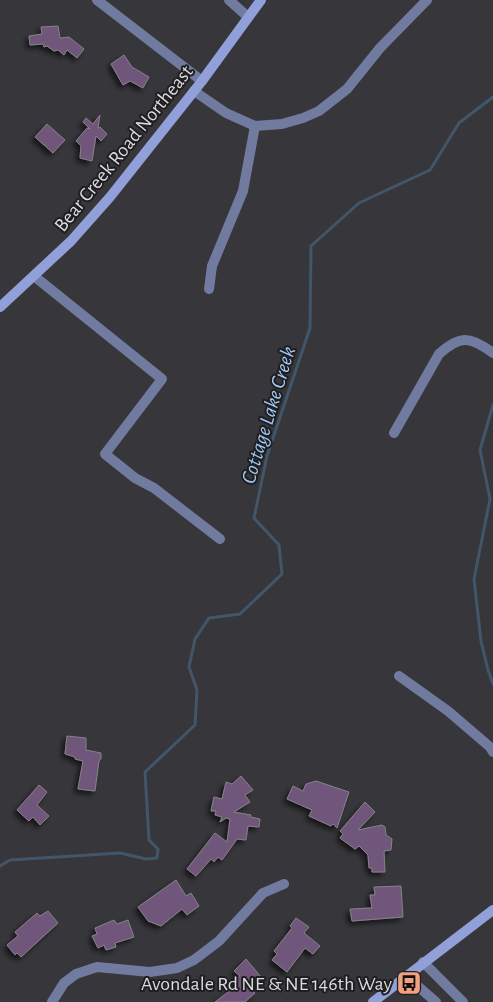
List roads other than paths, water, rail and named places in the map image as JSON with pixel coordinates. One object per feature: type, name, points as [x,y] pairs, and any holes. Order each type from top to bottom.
[{"type":"street","points":[[97,0],[202,81]]},
{"type":"street","points":[[229,0],[248,18]]},
{"type":"street","name":"Bear Creek Road Northeast","points":[[0,307],[71,241],[110,197],[202,81],[261,0]]},
{"type":"street","points":[[194,91],[226,113],[255,126],[282,124],[303,118],[319,111],[347,89],[380,48],[427,0]]},
{"type":"street","points":[[209,289],[212,266],[243,190],[255,126]]},
{"type":"street","points":[[34,276],[162,379],[104,454],[135,478],[154,488],[220,539]]},
{"type":"street","points":[[394,433],[438,354],[449,345],[459,339],[473,340],[493,353]]},
{"type":"street","points":[[400,676],[448,711],[490,747],[493,752]]},
{"type":"street","points":[[52,1002],[64,984],[76,974],[97,967],[150,972],[177,968],[194,960],[218,941],[263,893],[284,884]]},
{"type":"street","points":[[373,1002],[493,910]]},
{"type":"street","points":[[423,962],[463,1002]]},
{"type":"street","points":[[406,976],[436,1002]]},
{"type":"waterway","name":"Cottage Lake Creek","points":[[0,866],[10,860],[120,853],[146,859],[157,858],[158,849],[149,840],[145,772],[195,725],[197,690],[189,667],[195,639],[209,618],[240,614],[282,574],[279,545],[254,518],[267,456],[310,328],[311,246],[359,203],[430,170],[459,123],[493,97]]},
{"type":"waterway","points":[[493,405],[480,450],[490,499],[474,579],[481,641],[493,684]]},
{"type":"place","name":"Avondale Rd NE & NE 146th Way","points":[[409,983]]}]
